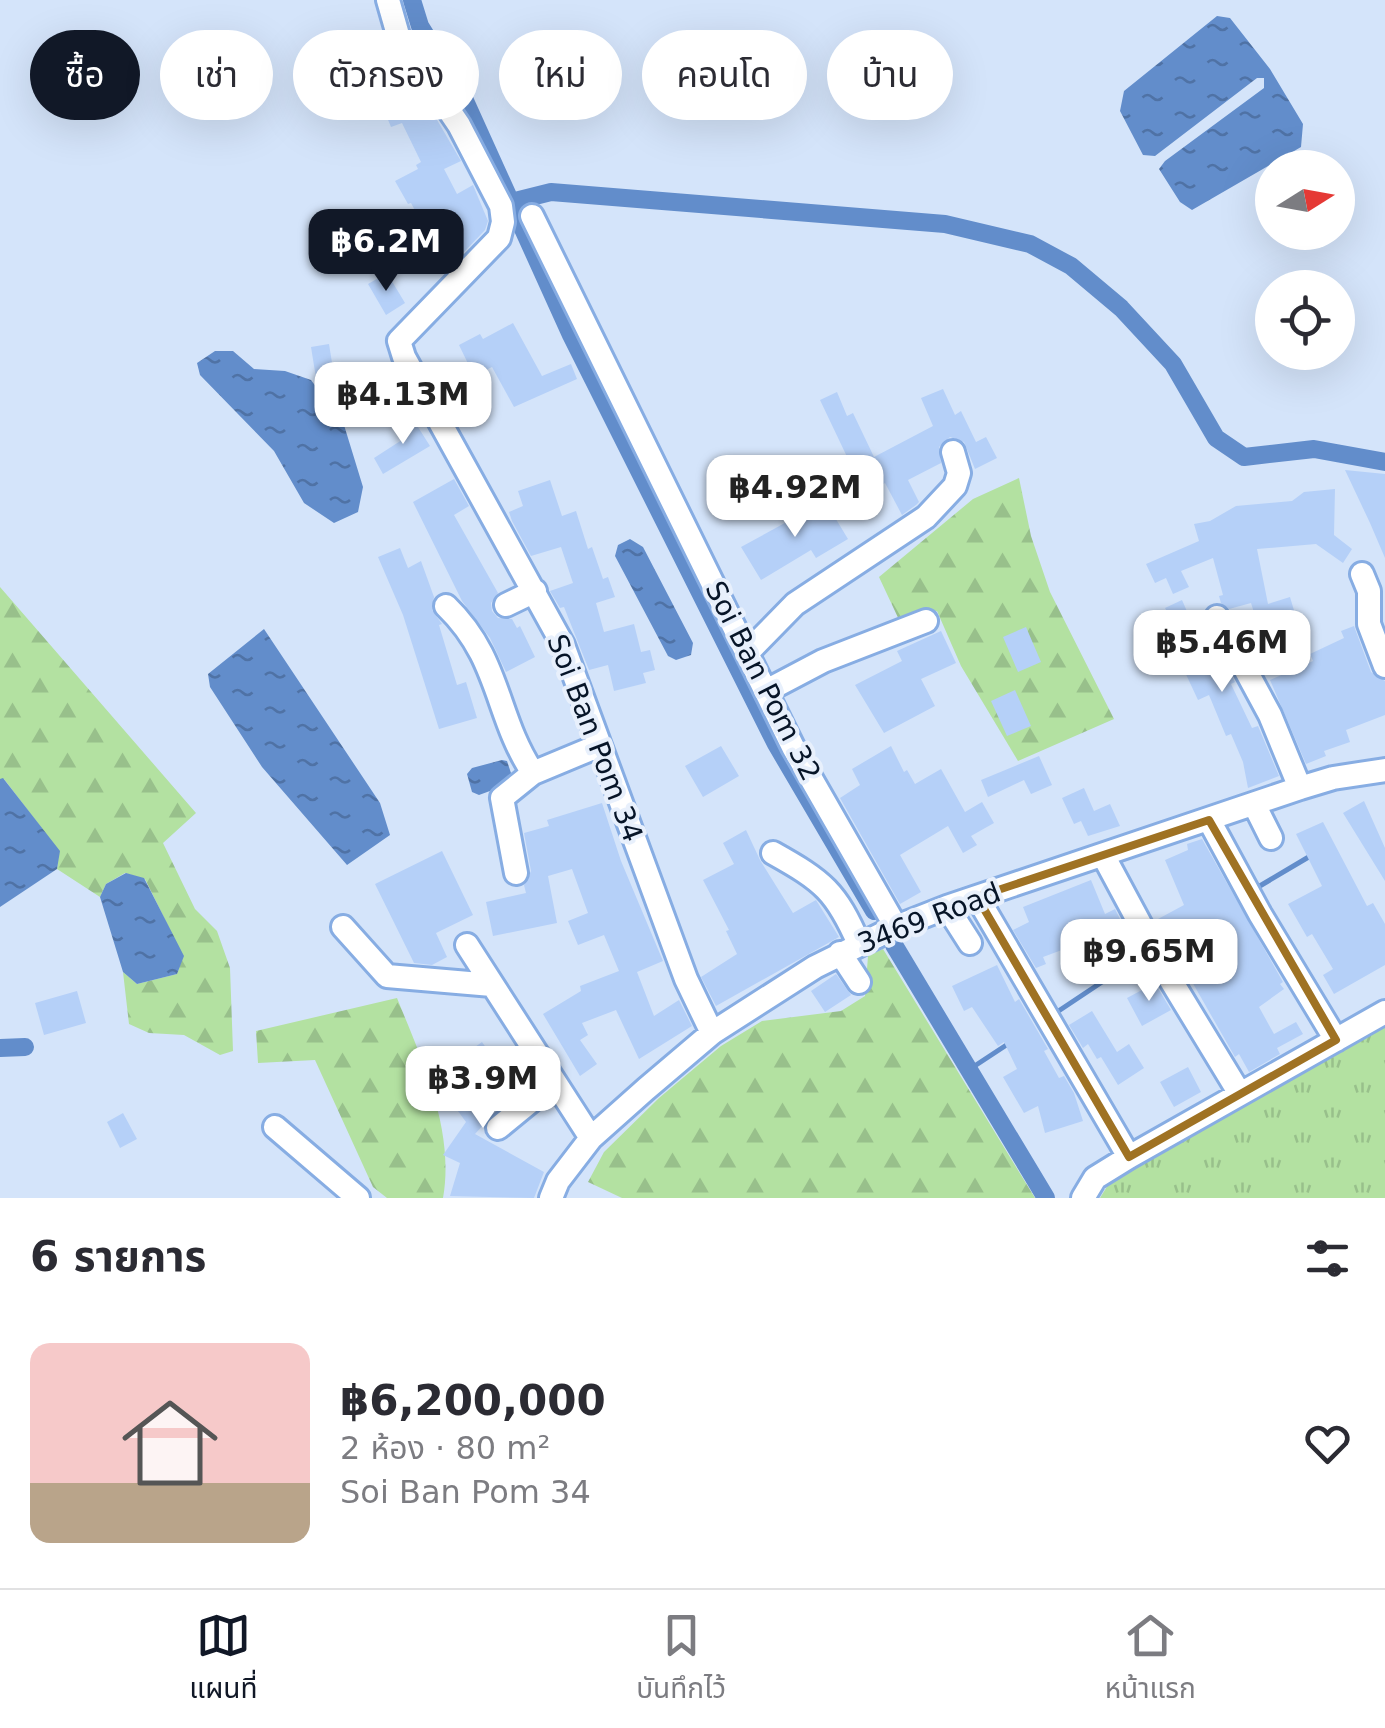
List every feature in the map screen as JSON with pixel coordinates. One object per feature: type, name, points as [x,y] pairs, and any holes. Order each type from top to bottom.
[{"type":"street","name":"Soi Ban Pom 34","points":[[388,0],[398,36],[460,125],[502,206],[503,222],[498,238],[399,341],[404,357],[563,644],[686,979],[712,1033]]},
{"type":"street","name":"Soi Ban Pom 32","points":[[532,216],[793,747],[896,927]]},
{"type":"street","points":[[748,652],[794,604],[926,517],[955,486],[959,474],[953,452]]},
{"type":"street","points":[[1362,574],[1369,591],[1370,624],[1385,666]]},
{"type":"street","points":[[506,606],[535,592]]},
{"type":"street","points":[[446,606],[466,625],[491,670],[518,750],[533,774]]},
{"type":"street","points":[[1217,617],[1270,716],[1300,788]]},
{"type":"street","points":[[766,692],[823,661],[926,622]]},
{"type":"street","points":[[516,873],[502,798],[533,774],[598,746]]},
{"type":"street","name":"3469 Road","points":[[551,1198],[558,1180],[591,1138],[712,1033],[849,948],[947,907],[1300,788],[1332,778],[1385,770]]},
{"type":"street","points":[[1254,804],[1271,838]]},
{"type":"street","points":[[1209,820],[1336,1040]]},
{"type":"street","points":[[773,853],[820,879],[844,910],[859,982]]},
{"type":"street","points":[[1103,855],[1167,974],[1240,1094]]},
{"type":"street","points":[[977,897],[1128,1158]]},
{"type":"street","points":[[947,907],[970,944]]},
{"type":"street","points":[[343,927],[388,976],[492,985]]},
{"type":"street","points":[[467,945],[591,1138]]},
{"type":"street","points":[[1083,1198],[1095,1178],[1385,1012]]},
{"type":"street","points":[[498,1128],[553,1083]]},
{"type":"street","points":[[275,1127],[358,1198]]},
{"type":"highlighted area","points":[[1209,820],[1336,1040],[1129,1157],[977,897]]},
{"type":"green space","points":[[1019,478],[1031,536],[1050,592],[1114,719],[1018,761],[961,666],[937,611],[901,624],[879,577],[973,499]]},
{"type":"green space","points":[[0,587],[196,813],[163,843],[195,909],[217,931],[230,968],[233,1051],[220,1055],[184,1035],[149,1033],[129,1024],[123,972],[137,984],[177,974],[183,956],[145,879],[125,873],[106,884],[100,897],[57,869],[59,851],[4,779],[0,779]]},
{"type":"green space","points":[[883,949],[1035,1198],[622,1198],[588,1182],[604,1152],[659,1098],[721,1046],[762,1021],[841,1011],[865,996],[868,956]]},
{"type":"green space","points":[[397,998],[426,1071],[440,1121],[445,1172],[443,1198],[387,1198],[373,1187],[315,1060],[258,1063],[256,1031]]},
{"type":"green space","points":[[1385,1021],[1385,1198],[1100,1198],[1114,1175]]},
{"type":"water","points":[[1217,16],[1230,18],[1270,69],[1303,124],[1301,147],[1255,150],[1255,174],[1192,210],[1180,202],[1159,169],[1264,88],[1264,78],[1257,78],[1155,156],[1143,155],[1120,111],[1124,91]]},
{"type":"water","points":[[215,351],[233,351],[254,369],[285,371],[311,380],[344,425],[363,487],[358,512],[334,523],[304,503],[274,451],[200,375],[197,363]]},
{"type":"water","points":[[630,539],[643,547],[693,643],[691,655],[676,660],[668,656],[615,556],[618,545]]},
{"type":"water","points":[[264,629],[380,803],[390,835],[347,865],[262,767],[210,687],[208,674]]},
{"type":"water","points":[[507,761],[513,779],[509,784],[479,795],[472,792],[467,774],[472,768]]},
{"type":"water","points":[[0,779],[60,851],[57,869],[0,907]]},
{"type":"water","points":[[126,873],[144,878],[184,956],[177,974],[137,984],[123,972],[100,897],[106,884]]},
{"type":"building","points":[[388,120],[437,120],[461,161],[444,169],[457,194],[473,185],[488,221],[485,230],[447,270],[395,181],[418,169],[416,165],[421,162],[402,123],[391,127]]},
{"type":"building","points":[[387,273],[405,303],[386,315],[368,284]]},
{"type":"building","points":[[513,323],[542,376],[571,364],[577,379],[514,407],[492,367],[474,376],[459,345],[480,334],[483,339]]},
{"type":"building","points":[[329,344],[334,375],[316,378],[311,347]]},
{"type":"building","points":[[943,389],[955,415],[961,411],[976,442],[986,437],[997,458],[975,469],[964,442],[950,437],[939,447],[941,463],[908,480],[919,502],[902,515],[885,483],[862,495],[820,400],[837,392],[847,416],[853,413],[874,457],[933,426],[921,398]]},
{"type":"building","points":[[411,416],[430,446],[383,474],[374,458],[405,438],[398,423]]},
{"type":"building","points":[[1345,470],[1385,474],[1385,558],[1370,523]]},
{"type":"building","points":[[454,479],[469,506],[454,515],[498,593],[491,603],[492,611],[498,618],[512,619],[517,628],[520,626],[535,657],[506,672],[490,638],[462,601],[413,502]]},
{"type":"building","points":[[550,480],[562,516],[576,511],[588,549],[592,547],[603,579],[608,577],[615,597],[596,603],[604,632],[634,624],[641,652],[650,650],[655,670],[643,673],[646,683],[614,691],[608,665],[589,670],[564,607],[560,608],[550,591],[573,583],[561,547],[531,556],[512,521],[509,512],[523,506],[518,491]]},
{"type":"building","points":[[1335,489],[1334,535],[1352,549],[1343,563],[1316,544],[1257,549],[1268,604],[1290,597],[1296,617],[1259,628],[1251,603],[1229,609],[1221,603],[1219,596],[1223,595],[1213,558],[1181,571],[1189,587],[1173,594],[1166,578],[1155,583],[1146,564],[1199,541],[1194,524],[1210,521],[1236,506],[1292,501],[1304,492]]},
{"type":"building","points":[[825,501],[848,539],[816,558],[811,550],[761,580],[741,547]]},
{"type":"building","points":[[400,548],[408,568],[421,561],[434,597],[432,610],[442,624],[439,625],[457,685],[466,682],[477,718],[439,729],[403,615],[378,557]]},
{"type":"building","points":[[1182,600],[1193,625],[1203,620],[1235,682],[1231,684],[1252,728],[1258,726],[1279,776],[1248,788],[1243,762],[1231,734],[1226,736],[1209,695],[1198,700],[1183,668],[1195,662],[1165,608]]},
{"type":"building","points":[[1354,626],[1371,672],[1385,681],[1385,715],[1346,730],[1350,742],[1324,751],[1326,756],[1306,764],[1270,680],[1313,661],[1310,654],[1344,638],[1341,631]]},
{"type":"building","points":[[1026,627],[1041,662],[1018,672],[1003,637]]},
{"type":"building","points":[[941,631],[956,663],[921,679],[935,706],[884,733],[855,685],[902,661],[897,651]]},
{"type":"building","points":[[1015,690],[1031,726],[1007,736],[991,701]]},
{"type":"building","points":[[721,746],[739,776],[703,797],[685,766]]},
{"type":"building","points":[[891,746],[915,784],[941,769],[965,812],[982,802],[994,823],[971,836],[977,845],[963,853],[948,826],[900,855],[921,892],[900,904],[840,798],[860,785],[852,769]]},
{"type":"building","points":[[1039,756],[1052,785],[1031,794],[1024,780],[988,797],[981,780]]},
{"type":"building","points":[[1084,788],[1094,811],[1110,804],[1120,826],[1088,836],[1081,821],[1074,824],[1062,798]]},
{"type":"building","points":[[1364,801],[1385,848],[1385,881],[1343,813]]},
{"type":"building","points":[[602,803],[621,861],[663,961],[637,972],[654,1016],[679,1000],[692,1026],[639,1059],[616,1010],[582,1023],[588,1035],[580,1040],[597,1064],[580,1076],[543,1014],[581,991],[580,986],[619,971],[604,935],[578,945],[568,921],[588,913],[572,869],[548,876],[557,923],[493,936],[486,902],[526,893],[524,885],[531,871],[524,833],[549,826],[547,820]]},
{"type":"building","points":[[1323,822],[1367,906],[1373,903],[1385,924],[1385,965],[1334,994],[1323,975],[1333,969],[1312,934],[1307,937],[1288,904],[1322,886],[1296,834]]},
{"type":"building","points":[[746,830],[793,913],[816,900],[839,937],[716,1006],[701,977],[737,954],[703,880],[734,864],[723,843]]},
{"type":"building","points":[[1202,839],[1283,982],[1280,984],[1284,989],[1259,1007],[1274,1034],[1296,1022],[1303,1034],[1277,1048],[1280,1054],[1249,1072],[1239,1054],[1235,1057],[1191,980],[1194,979],[1183,963],[1196,955],[1180,928],[1166,935],[1158,919],[1184,905],[1165,860],[1188,850],[1187,844]]},
{"type":"building","points":[[442,851],[473,915],[436,933],[447,957],[432,965],[414,963],[375,884]]},
{"type":"building","points":[[1091,880],[1105,914],[1115,909],[1124,927],[1043,957],[1046,964],[1036,968],[1013,930],[1029,922],[1023,907]]},
{"type":"building","points":[[997,965],[1015,1002],[1019,999],[1048,1049],[1044,1051],[1059,1078],[1064,1076],[1074,1093],[1083,1121],[1045,1133],[1038,1106],[1024,1113],[1003,1077],[1017,1069],[1004,1042],[998,1046],[972,1007],[964,1011],[952,986]]},
{"type":"building","points":[[836,974],[851,995],[825,1012],[811,991]]},
{"type":"building","points":[[1155,983],[1171,1010],[1142,1026],[1127,998]]},
{"type":"building","points":[[77,991],[86,1023],[44,1035],[35,1003]]},
{"type":"building","points":[[1092,1011],[1117,1052],[1129,1044],[1144,1068],[1118,1085],[1101,1057],[1097,1059],[1088,1044],[1083,1048],[1069,1025]]},
{"type":"building","points":[[482,1042],[514,1087],[495,1102],[499,1108],[475,1134],[544,1172],[534,1198],[450,1196],[460,1163],[443,1155],[466,1122],[433,1077]]},
{"type":"building","points":[[1188,1067],[1201,1092],[1174,1107],[1160,1082]]},
{"type":"building","points":[[123,1113],[137,1139],[120,1148],[107,1122]]},
{"type":"waterway","points":[[412,0],[420,26],[461,92],[571,335],[776,744],[874,911]]},
{"type":"waterway","points":[[511,202],[551,192],[945,224],[1030,244],[1071,266],[1121,308],[1173,364],[1216,438],[1244,457],[1314,449],[1385,462]]},
{"type":"waterway","points":[[1253,890],[1312,855]]},
{"type":"waterway","points":[[1160,945],[1185,930]]},
{"type":"waterway","points":[[894,945],[1046,1198]]},
{"type":"waterway","points":[[1054,1014],[1147,952]]},
{"type":"waterway","points":[[970,1069],[1011,1042]]},
{"type":"waterway","points":[[0,1048],[25,1047]]}]
